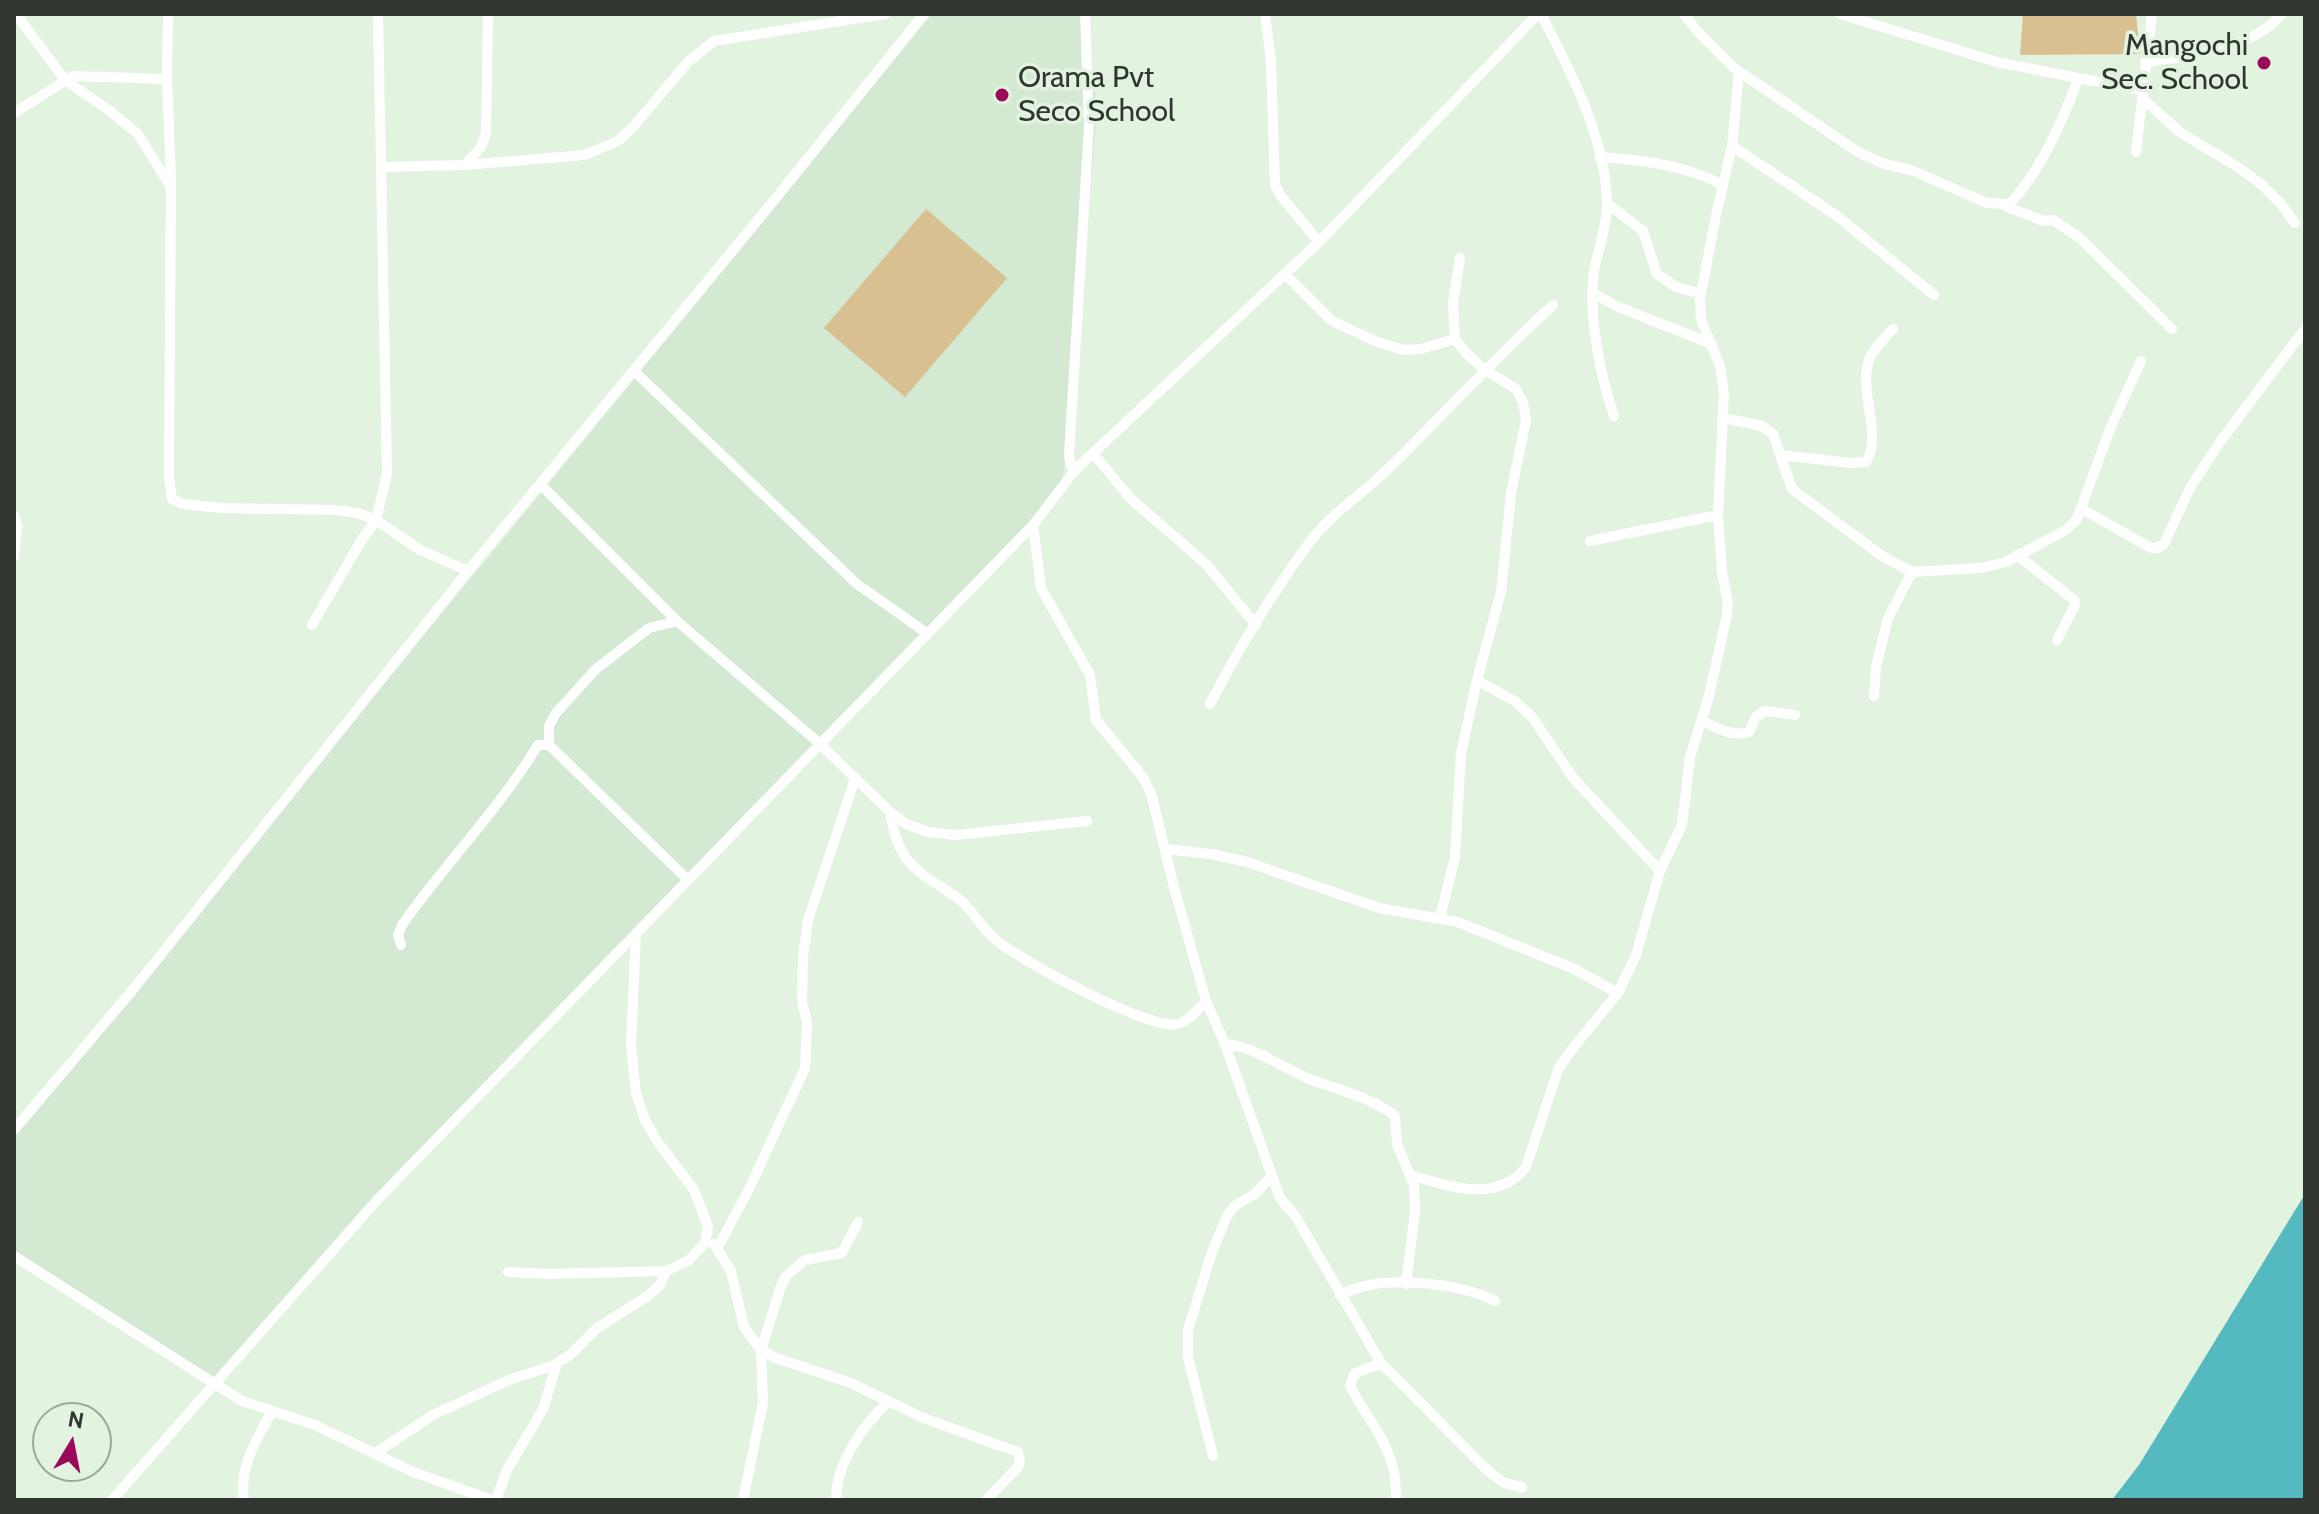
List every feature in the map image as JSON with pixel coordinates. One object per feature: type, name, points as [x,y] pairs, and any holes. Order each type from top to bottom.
[{"type":"street","points":[[16,14],[65,80],[138,134],[171,188]]},
{"type":"street","points":[[168,14],[171,188],[169,476],[172,499],[182,504],[222,508],[358,513],[376,520],[420,550],[468,571]]},
{"type":"street","points":[[312,625],[376,520],[387,474],[378,14]]},
{"type":"street","points":[[465,165],[481,147],[486,133],[488,14]]},
{"type":"street","points":[[381,167],[567,158],[601,150],[618,141],[633,127],[688,62],[714,41],[885,14]]},
{"type":"street","points":[[14,1130],[145,974],[468,571],[844,116],[924,14]]},
{"type":"street","points":[[1076,469],[1070,464],[1069,454],[1089,125],[1085,14]]},
{"type":"street","points":[[1265,14],[1271,62],[1275,185],[1319,242]]},
{"type":"street","points":[[112,1500],[378,1199],[1033,525],[1076,469],[1319,242],[1540,14],[1587,112],[1600,157],[1607,203],[1606,224],[1593,293],[1604,387],[1614,416]]},
{"type":"street","points":[[1684,14],[1717,53],[1739,72],[1869,158],[1911,170],[1987,203],[2008,204],[2007,207],[2044,221],[2053,220],[2081,239],[2172,329]]},
{"type":"street","points":[[1840,14],[1951,49],[2143,95],[2181,133],[2250,176],[2276,198],[2295,223]]},
{"type":"street","points":[[2136,152],[2152,14]]},
{"type":"street","points":[[2145,62],[2237,43],[2270,28],[2282,14]]},
{"type":"street","points":[[1413,1176],[1483,1191],[1503,1186],[1520,1175],[1526,1167],[1558,1070],[1618,993],[1636,955],[1660,871],[1682,825],[1690,757],[1709,696],[1728,609],[1718,515],[1724,393],[1720,366],[1701,319],[1701,294],[1732,146],[1739,72]]},
{"type":"street","points":[[14,113],[65,80],[81,76],[167,79]]},
{"type":"street","points":[[2007,207],[2020,193],[2046,149],[2078,79]]},
{"type":"street","points":[[1732,146],[1837,216],[1934,295]]},
{"type":"street","points":[[1600,157],[1654,161],[1702,175],[1723,185]]},
{"type":"street","points":[[1607,203],[1643,231],[1657,274],[1676,287],[1701,294]]},
{"type":"street","points":[[1440,918],[1455,857],[1461,754],[1501,592],[1511,493],[1526,420],[1523,402],[1516,389],[1485,370],[1455,339],[1453,303],[1460,258]]},
{"type":"street","points":[[1285,274],[1332,321],[1375,341],[1403,350],[1421,349],[1455,339]]},
{"type":"street","points":[[1593,293],[1618,307],[1712,344]]},
{"type":"street","points":[[1210,704],[1256,625],[1321,529],[1387,471],[1553,305]]},
{"type":"street","points":[[1781,455],[1866,462],[1871,450],[1870,411],[1864,390],[1869,358],[1893,329]]},
{"type":"street","points":[[2082,509],[2151,548],[2164,544],[2190,488],[2220,442],[2305,329]]},
{"type":"street","points":[[1724,418],[1762,426],[1773,434],[1792,489],[1882,556],[1912,572],[1981,568],[2006,562],[2066,530],[2077,519],[2110,429],[2141,361]]},
{"type":"street","points":[[634,371],[857,584],[928,634]]},
{"type":"street","points":[[1093,453],[1131,499],[1206,564],[1256,625]]},
{"type":"street","points":[[541,485],[677,621],[820,744],[890,812],[916,829],[941,835],[1087,821]]},
{"type":"street","points":[[1590,541],[1718,515]]},
{"type":"street","points":[[14,516],[17,526],[14,557]]},
{"type":"street","points":[[1033,525],[1041,588],[1090,675],[1098,725],[1135,767],[1151,793],[1206,1001],[1225,1044],[1280,1198],[1296,1217],[1381,1363],[1487,1470],[1504,1483],[1522,1487]]},
{"type":"street","points":[[2017,555],[2074,600],[2075,605],[2057,640]]},
{"type":"street","points":[[1874,696],[1876,667],[1888,618],[1912,572]]},
{"type":"street","points":[[547,743],[549,726],[556,713],[596,669],[649,628],[677,621]]},
{"type":"street","points":[[1477,680],[1516,702],[1532,717],[1574,779],[1660,871]]},
{"type":"street","points":[[1701,720],[1717,728],[1743,734],[1749,732],[1756,717],[1765,711],[1795,715]]},
{"type":"street","points":[[547,743],[688,880]]},
{"type":"street","points":[[401,945],[399,929],[412,911],[509,788],[538,745],[547,743]]},
{"type":"street","points":[[717,1249],[805,1068],[807,1022],[802,1002],[808,920],[855,779]]},
{"type":"street","points":[[890,812],[898,845],[914,867],[960,900],[996,940],[1021,959],[1154,1021],[1170,1025],[1182,1023],[1206,1001]]},
{"type":"street","points":[[1165,849],[1247,862],[1365,904],[1458,922],[1554,960],[1618,993]]},
{"type":"street","points":[[508,1272],[666,1271],[697,1255],[708,1236],[708,1226],[694,1190],[657,1141],[645,1120],[636,1093],[631,1045],[636,933]]},
{"type":"street","points":[[1225,1044],[1253,1050],[1290,1070],[1393,1113],[1397,1122],[1397,1144],[1413,1176],[1415,1204],[1406,1284]]},
{"type":"street","points":[[1213,1456],[1188,1357],[1188,1330],[1226,1218],[1234,1206],[1255,1194],[1272,1176]]},
{"type":"street","points":[[743,1500],[763,1403],[761,1350],[765,1330],[786,1276],[805,1260],[842,1253],[858,1222]]},
{"type":"street","points":[[708,1236],[731,1271],[744,1327],[752,1342],[761,1350],[851,1383],[923,1418],[1018,1452],[1018,1467],[986,1500]]},
{"type":"street","points":[[14,1256],[242,1401],[315,1425],[374,1454],[494,1500],[507,1470],[543,1409],[557,1363]]},
{"type":"street","points":[[374,1454],[433,1415],[509,1380],[557,1363],[577,1350],[597,1328],[648,1296],[660,1285],[666,1271]]},
{"type":"street","points":[[1340,1296],[1366,1284],[1406,1284],[1470,1290],[1495,1301]]},
{"type":"street","points":[[1381,1363],[1354,1374],[1350,1386],[1387,1445],[1396,1500]]},
{"type":"street","points":[[836,1500],[838,1475],[849,1454],[875,1413],[888,1402]]},
{"type":"street","points":[[244,1500],[242,1482],[246,1462],[271,1413]]},
{"type":"shaded area","points":[[932,14],[1086,14],[1097,111],[1066,460],[1058,500],[656,909],[216,1378],[14,1254],[14,1137],[21,1124]]},
{"type":"shaded area","points":[[2023,14],[2136,14],[2140,54],[2020,55]]},
{"type":"shaded area","points":[[926,209],[1007,278],[905,397],[824,328]]},
{"type":"water","points":[[2305,1194],[2305,1500],[2112,1500],[2139,1465]]},
{"type":"place","name":"Mangochi Sec. School","points":[[2264,63]]},
{"type":"place","name":"Orama Pvt Seco School","points":[[1002,95]]}]
